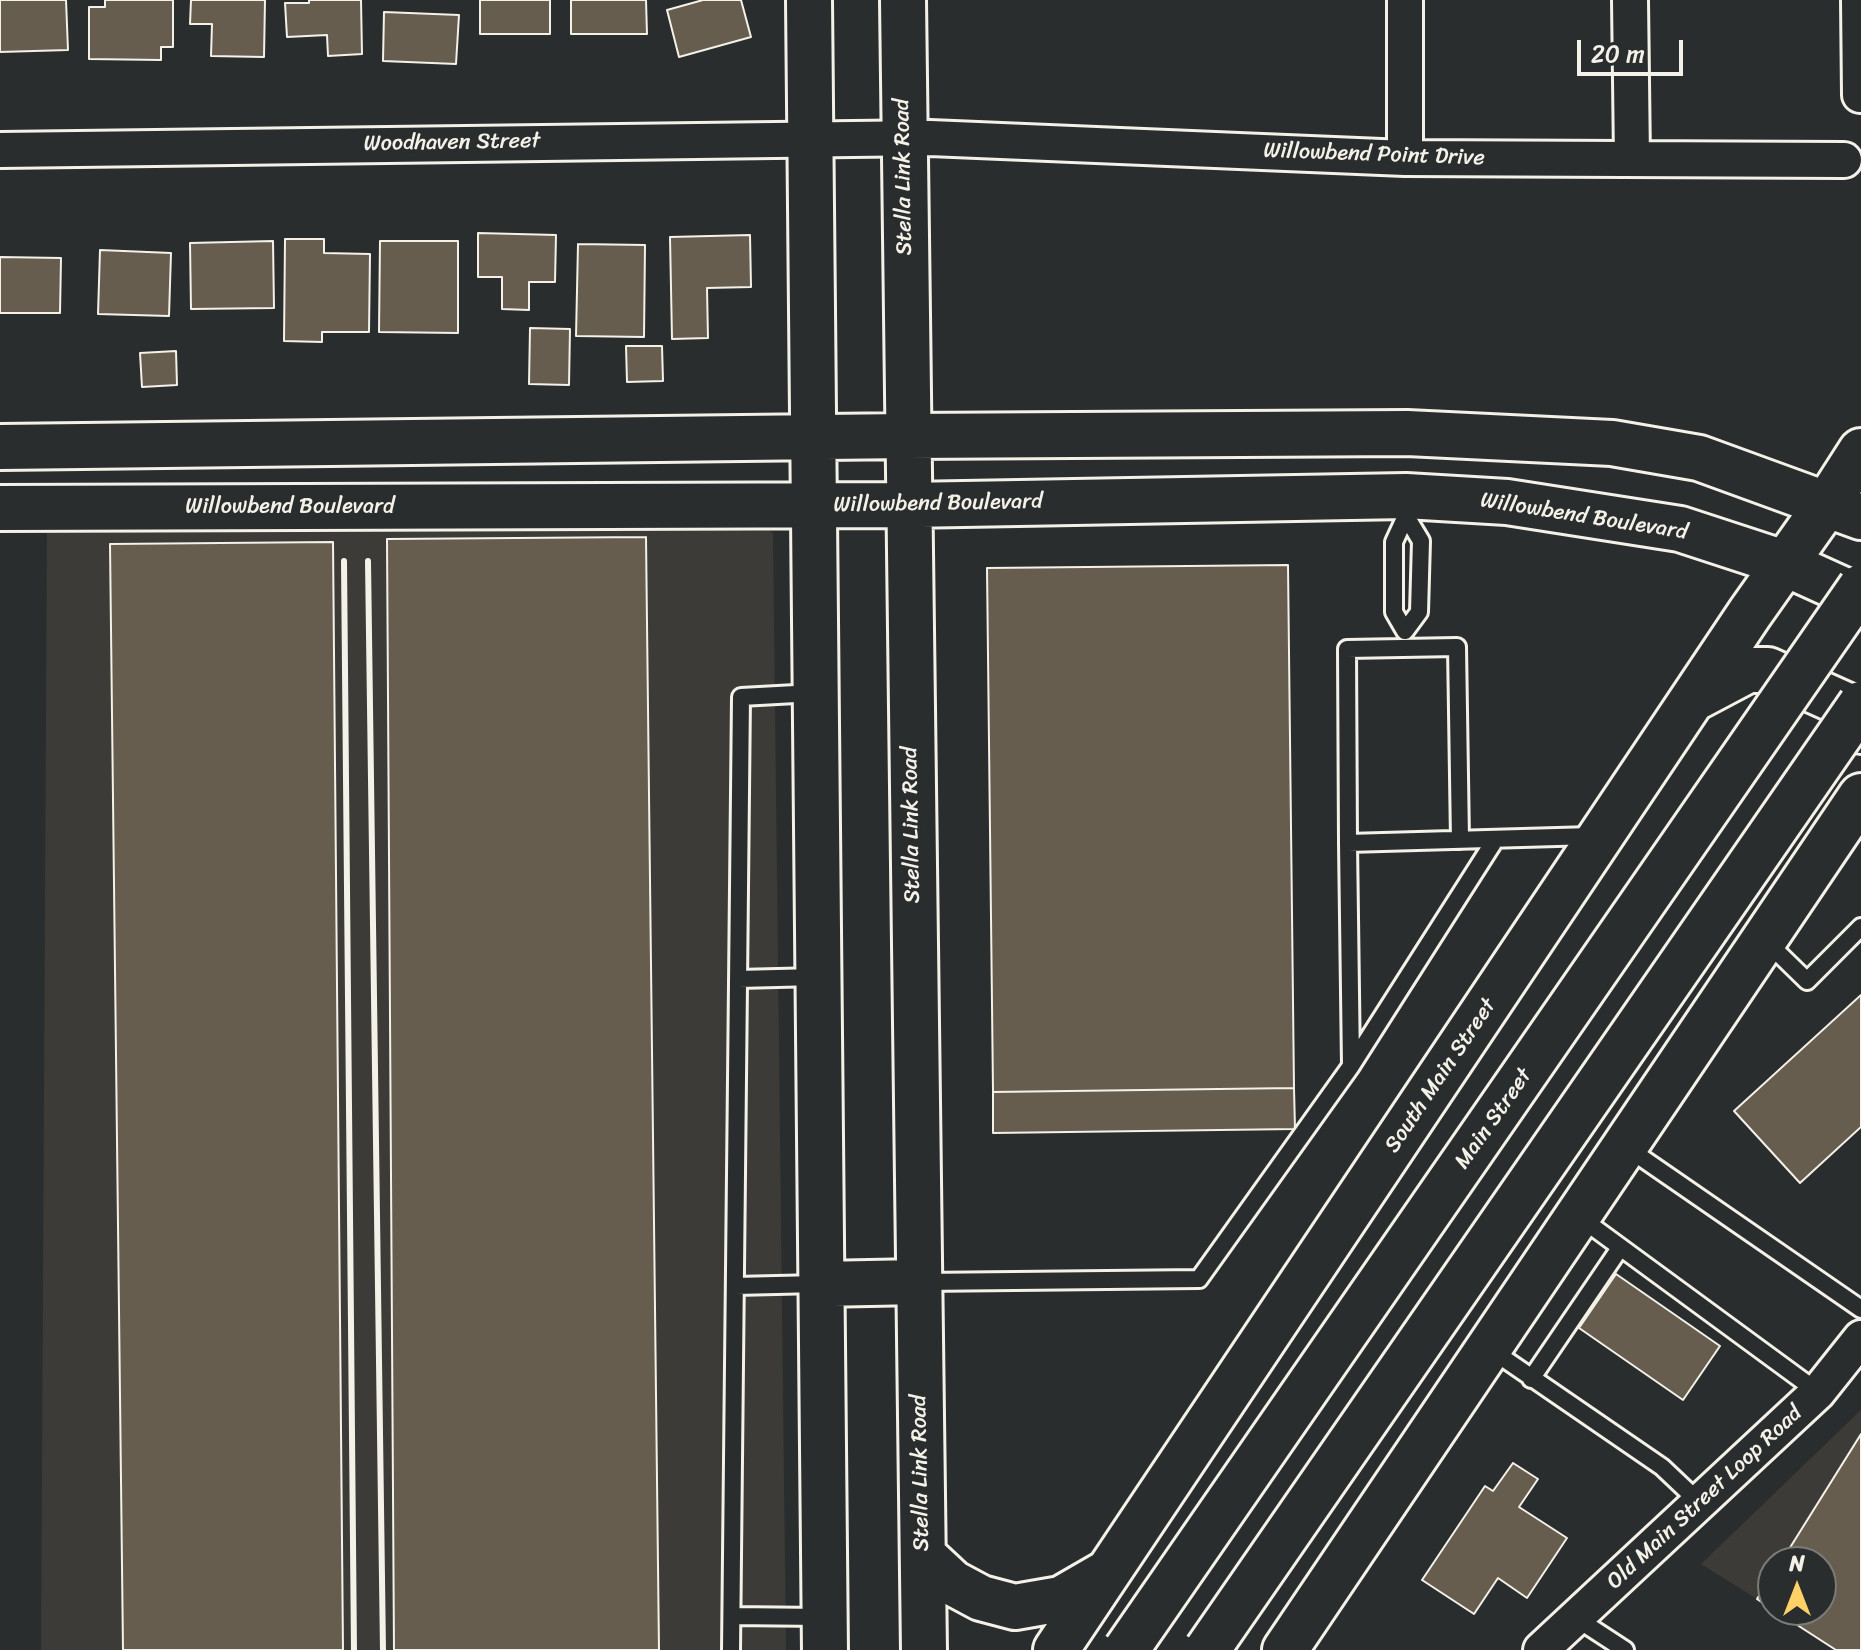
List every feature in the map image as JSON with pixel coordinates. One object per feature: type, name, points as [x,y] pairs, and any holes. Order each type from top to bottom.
[{"type":"main road","points":[[809,0],[825,1634]]},
{"type":"main road","name":"Stella Link Road","points":[[903,0],[924,1650]]},
{"type":"main road","points":[[1406,506],[1407,433]]},
{"type":"main road","points":[[8,508],[9,447],[1407,433],[1627,445],[1699,458],[1844,510]]},
{"type":"main road","name":"South Main Street","points":[[1056,1650],[1784,563],[1844,510],[1861,451]]},
{"type":"main road","name":"Willowbend Boulevard","points":[[8,508],[1406,506],[1507,502],[1680,529],[1784,563],[1861,598]]},
{"type":"main road","name":"Main Street","points":[[1126,1650],[1861,587]]},
{"type":"main road","points":[[1694,699],[1748,670],[1768,670],[1848,706],[1861,731]]},
{"type":"main road","points":[[1207,1650],[1861,704]]},
{"type":"main road","points":[[1285,1650],[1861,796]]},
{"type":"main road","points":[[821,1284],[918,1282]]},
{"type":"main road","points":[[923,1555],[953,1583],[981,1598],[1015,1607],[1061,1599],[1108,1572]]},
{"type":"street","points":[[1405,0],[1405,158]]},
{"type":"street","points":[[1630,0],[1632,159]]},
{"type":"street","points":[[1859,0],[1860,95]]},
{"type":"street","name":"Woodhaven Street","points":[[0,150],[904,138]]},
{"type":"street","name":"Willowbend Point Drive","points":[[904,138],[1405,158],[1844,160]]},
{"type":"street","name":"Old Main Street Loop Road","points":[[1541,1650],[1818,1392],[1861,1338]]},
{"type":"lane","points":[[1405,640],[1419,612],[1421,541],[1406,506]]},
{"type":"lane","points":[[1405,640],[1394,612],[1394,542],[1406,506]]},
{"type":"lane","points":[[1351,1066],[1347,649],[1405,640],[1457,647],[1460,840]]},
{"type":"lane","points":[[731,1650],[741,697],[815,693]]},
{"type":"lane","points":[[1348,843],[1602,836]]},
{"type":"lane","points":[[918,1282],[1199,1279],[1351,1066],[1495,840]]},
{"type":"lane","points":[[1764,940],[1807,981],[1861,927]]},
{"type":"lane","points":[[738,979],[818,977]]},
{"type":"lane","points":[[1624,1146],[1861,1309]]},
{"type":"lane","points":[[1578,1216],[1818,1392]]},
{"type":"lane","points":[[1531,1379],[1620,1248]]},
{"type":"lane","points":[[735,1286],[821,1284]]},
{"type":"lane","points":[[1489,1348],[1662,1467],[1700,1503]]},
{"type":"lane","points":[[732,1616],[825,1634]]},
{"type":"lane","points":[[1576,1618],[1625,1650]]},
{"type":"shaded area","points":[[759,524],[773,533],[786,1650],[41,1650],[47,533]]},
{"type":"shaded area","points":[[1861,1410],[1861,1650],[1837,1650],[1799,1626],[1837,1626],[1837,1546],[1757,1546],[1757,1599],[1701,1564]]},
{"type":"building","points":[[0,0],[66,0],[68,50],[0,52]]},
{"type":"building","points":[[105,0],[173,0],[173,47],[161,47],[161,60],[89,59],[89,7],[105,7]]},
{"type":"building","points":[[191,0],[265,0],[264,57],[211,56],[212,24],[190,24]]},
{"type":"building","points":[[309,0],[361,0],[362,54],[328,56],[327,35],[287,37],[285,3],[309,3]]},
{"type":"building","points":[[480,0],[550,0],[550,34],[480,34]]},
{"type":"building","points":[[571,0],[646,0],[647,34],[571,34]]},
{"type":"building","points":[[703,0],[741,0],[751,37],[679,57],[667,10]]},
{"type":"building","points":[[384,12],[459,15],[456,64],[383,61]]},
{"type":"building","points":[[478,233],[556,235],[555,282],[529,282],[529,310],[502,309],[502,277],[478,277]]},
{"type":"building","points":[[750,235],[751,287],[707,288],[708,338],[672,339],[670,237]]},
{"type":"building","points":[[285,239],[324,239],[324,253],[370,254],[369,332],[322,332],[322,342],[284,341]]},
{"type":"building","points":[[273,241],[274,308],[191,309],[190,243]]},
{"type":"building","points":[[380,241],[458,241],[458,333],[379,332]]},
{"type":"building","points":[[578,244],[645,245],[644,337],[576,336]]},
{"type":"building","points":[[100,250],[171,253],[169,316],[98,314]]},
{"type":"building","points":[[0,257],[61,258],[60,313],[0,313]]},
{"type":"building","points":[[530,328],[570,329],[569,385],[529,384]]},
{"type":"building","points":[[626,346],[662,346],[663,381],[627,382]]},
{"type":"building","points":[[176,351],[177,385],[142,387],[140,353]]},
{"type":"building","points":[[646,537],[659,1650],[394,1650],[387,539]]},
{"type":"building","points":[[333,542],[343,1650],[123,1650],[110,544]]},
{"type":"building","points":[[1288,565],[1294,1088],[993,1092],[987,568]]},
{"type":"building","points":[[1861,995],[1861,1127],[1800,1183],[1734,1111]]},
{"type":"building","points":[[1294,1088],[1295,1129],[993,1133],[993,1092]]},
{"type":"building","points":[[1616,1274],[1720,1346],[1683,1400],[1579,1328]]},
{"type":"building","points":[[1861,1434],[1861,1650],[1836,1650],[1799,1626],[1837,1626],[1837,1546],[1791,1546]]},
{"type":"building","points":[[1513,1463],[1538,1479],[1519,1507],[1567,1538],[1527,1598],[1498,1578],[1474,1614],[1422,1580],[1485,1486],[1493,1491]]},
{"type":"railway","points":[[344,561],[354,1650]]},
{"type":"railway","points":[[368,561],[383,1650]]}]
